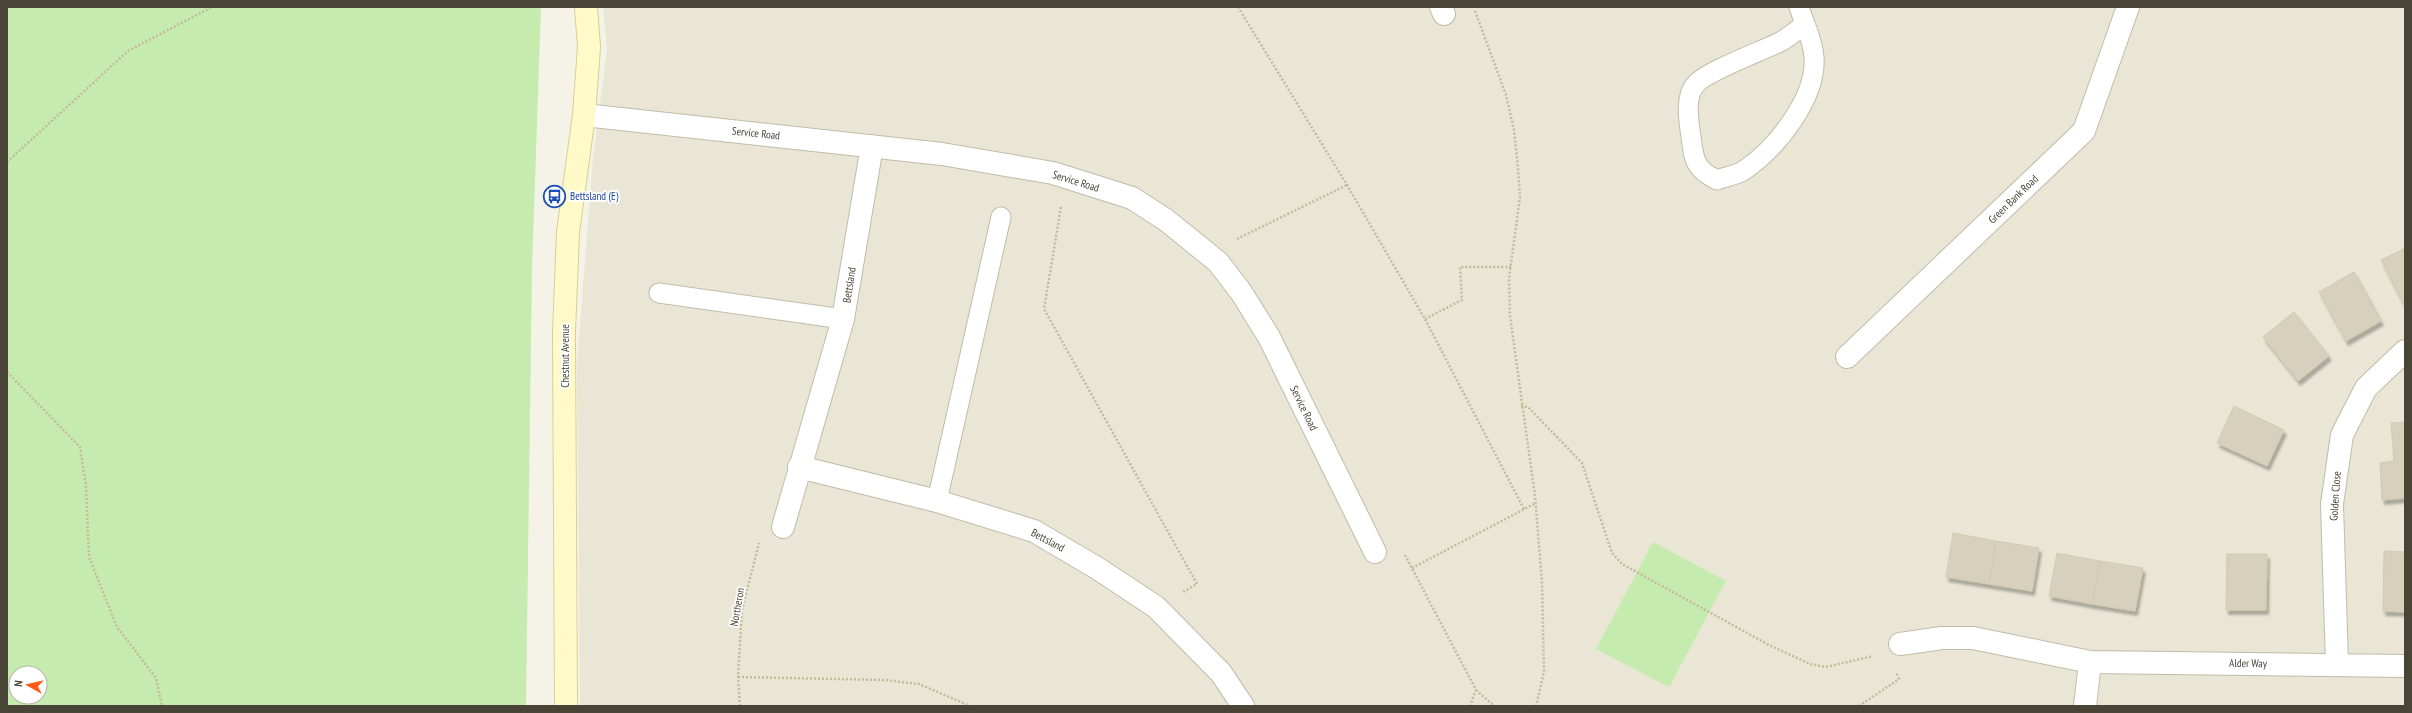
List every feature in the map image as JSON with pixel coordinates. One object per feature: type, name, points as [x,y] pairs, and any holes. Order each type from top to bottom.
[{"type":"street","name":"Chestnut Avenue","points":[[566,706],[564,332],[568,232],[584,115],[589,48],[586,7]]},
{"type":"street","name":"Green Bank Road","points":[[1847,357],[2084,131],[2128,7]]},
{"type":"street","name":"Service Road","points":[[584,115],[942,154],[1066,177],[1132,198],[1166,220],[1218,262],[1241,292],[1269,337],[1375,552]]},
{"type":"street","name":"Bettsland","points":[[783,527],[799,467],[834,355],[843,319],[872,146]]},
{"type":"street","name":"Golden Close","points":[[2337,664],[2332,504],[2342,435],[2366,388],[2405,351]]},
{"type":"street","name":"Bettsland","points":[[799,467],[937,501],[1034,531],[1096,568],[1156,607],[1221,673],[1243,706]]},
{"type":"street","name":"Alder Way","points":[[1892,648],[1942,638],[1973,638],[2090,662],[2405,666]]},
{"type":"street","points":[[2085,706],[2090,662]]},
{"type":"lane","points":[[1802,15],[1814,58],[1810,87],[1790,124],[1764,155],[1742,172],[1717,180],[1702,172],[1694,159],[1689,124],[1689,100],[1696,84],[1717,71],[1782,41],[1802,15]]},
{"type":"lane","points":[[937,501],[1002,217]]},
{"type":"lane","points":[[659,293],[843,319]]},
{"type":"path","points":[[7,162],[128,51],[212,7]]},
{"type":"path","points":[[1238,7],[1347,185],[1425,320],[1524,509]]},
{"type":"path","points":[[1473,7],[1506,95],[1514,130],[1520,197],[1511,267],[1510,316],[1536,503],[1542,583],[1544,672],[1536,706]]},
{"type":"path","points":[[1066,177],[1044,309],[1198,584],[1156,607]]},
{"type":"path","points":[[1207,253],[1347,185]]},
{"type":"path","points":[[1425,320],[1462,300],[1460,267],[1511,267]]},
{"type":"path","points":[[7,372],[80,448],[86,486],[89,557],[117,627],[156,678],[162,706]]},
{"type":"path","points":[[1522,406],[1528,407],[1582,463],[1612,553],[1622,564],[1769,645],[1810,664],[1826,667],[1863,659],[1892,648],[1899,679],[1859,706]]},
{"type":"path","points":[[1412,568],[1536,503]]},
{"type":"path","name":"Northeron","points":[[740,706],[738,677],[742,610],[762,535],[783,527]]},
{"type":"path","points":[[1375,552],[1398,542],[1476,690],[1494,706]]},
{"type":"path","points":[[738,677],[885,680],[919,684],[970,706]]},
{"type":"path","points":[[1470,706],[1476,690]]},
{"type":"shaded area","points":[[603,7],[2405,7],[2405,706],[580,706],[577,362],[593,159],[607,50]]},
{"type":"green space","points":[[7,7],[541,7],[532,269],[526,706],[7,706]]},
{"type":"green space","points":[[1653,542],[1726,581],[1669,687],[1596,649]]},
{"type":"building","points":[[2405,248],[2405,307],[2381,260]]},
{"type":"building","points":[[2354,272],[2381,321],[2346,341],[2319,292]]},
{"type":"building","points":[[2294,312],[2329,356],[2298,381],[2263,337]]},
{"type":"building","points":[[2234,406],[2284,430],[2267,466],[2217,443]]},
{"type":"building","points":[[2405,422],[2405,498],[2382,500],[2380,463],[2394,461],[2391,423]]},
{"type":"building","points":[[1953,533],[1996,541],[1989,584],[1946,577]]},
{"type":"building","points":[[1996,541],[2039,548],[2032,591],[1989,584]]},
{"type":"building","points":[[2384,551],[2405,552],[2405,612],[2383,611]]},
{"type":"building","points":[[2057,553],[2100,561],[2092,604],[2049,596]]},
{"type":"building","points":[[2227,554],[2267,554],[2266,610],[2226,610]]},
{"type":"building","points":[[2100,561],[2143,568],[2135,611],[2092,604]]},
{"type":"place","name":"Bettsland (E)","points":[[554,196]]}]
